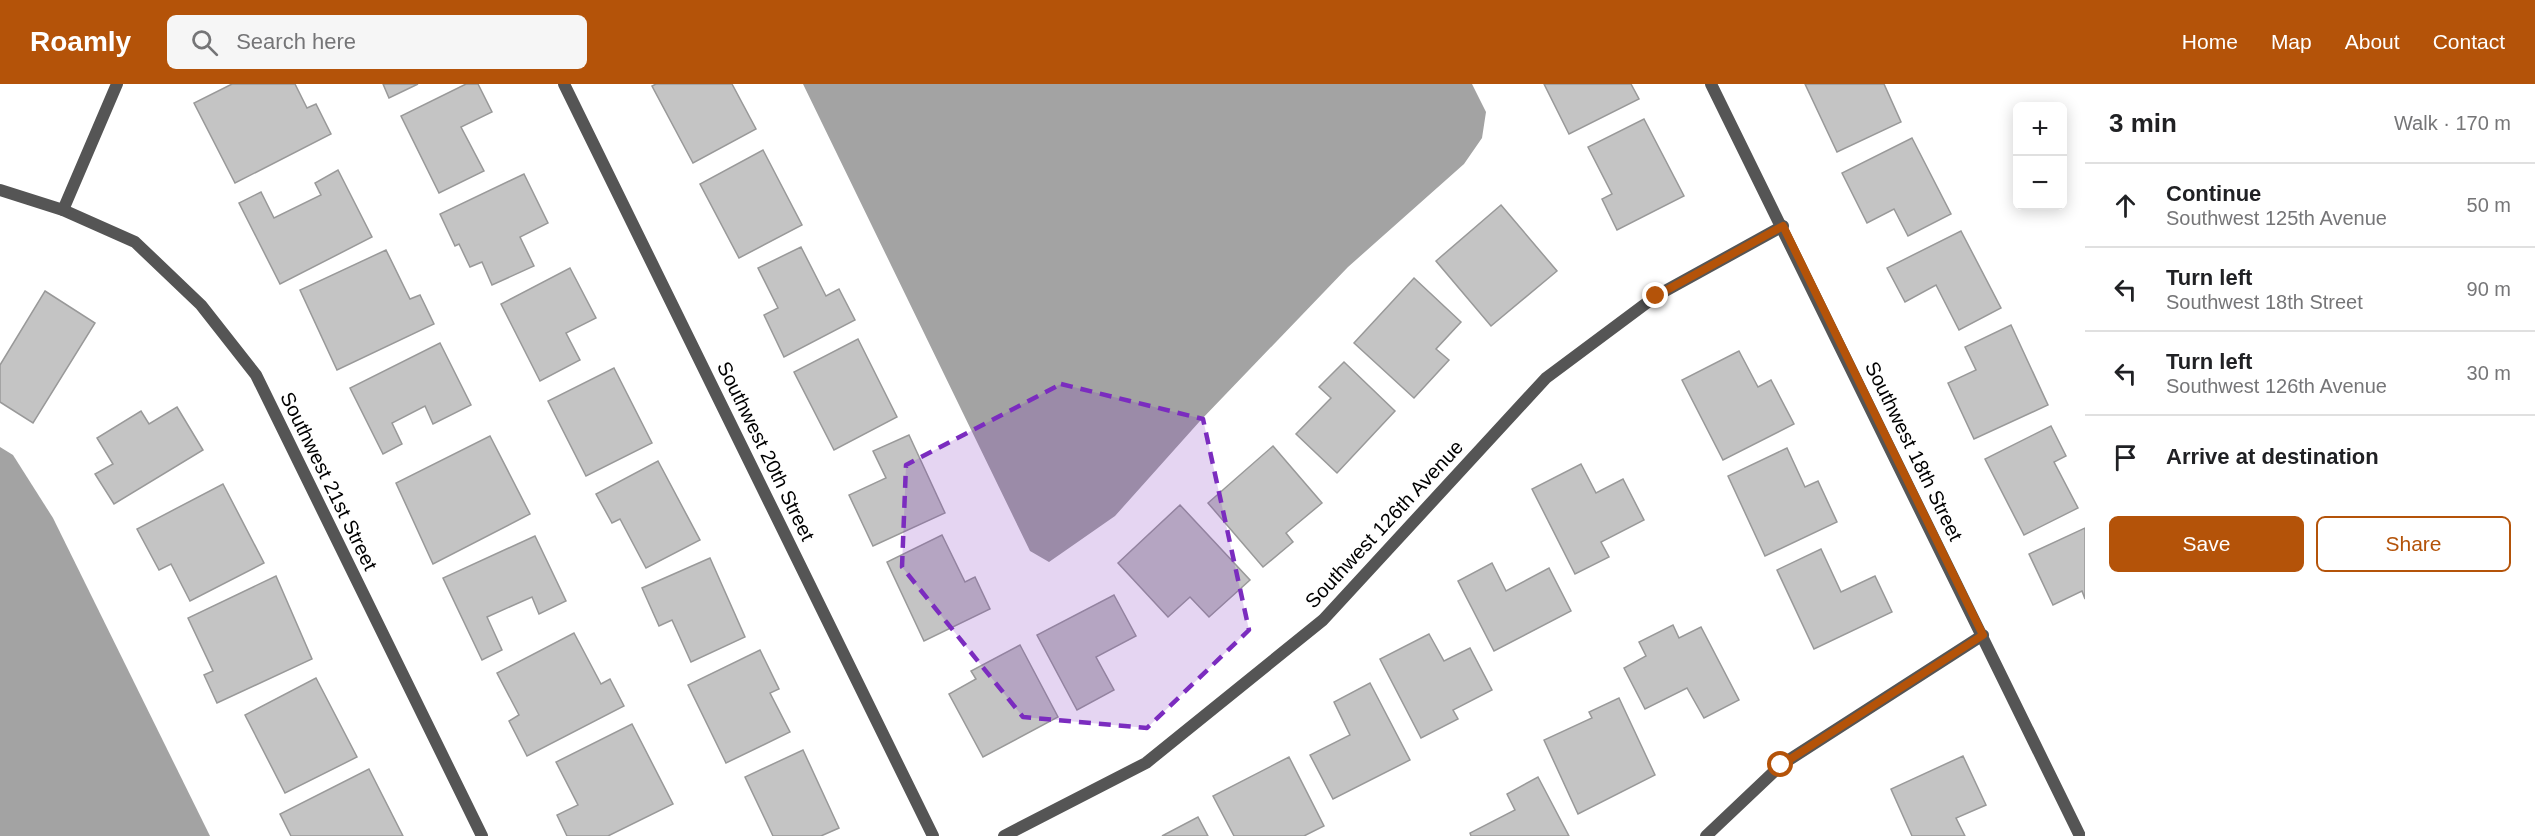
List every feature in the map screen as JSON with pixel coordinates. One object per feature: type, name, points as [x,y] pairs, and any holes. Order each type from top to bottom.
[{"type":"street","points":[[63,210],[117,84]]},
{"type":"street","name":"Southwest 20th Street","points":[[564,84],[933,836]]},
{"type":"street","name":"Southwest 18th Street","points":[[1711,84],[1783,226],[2080,836]]},
{"type":"street","name":"Southwest 21st Street","points":[[0,190],[63,210],[135,242],[201,305],[256,375],[482,836]]},
{"type":"street","name":"Southwest 126th Avenue","points":[[1004,836],[1146,763],[1323,620],[1546,378],[1656,296],[1783,226]]},
{"type":"street","points":[[1706,836],[1781,765],[1983,635]]},
{"type":"highlighted area","points":[[1061,384],[1203,419],[1249,630],[1147,728],[1023,717],[902,567],[906,465]]},
{"type":"shaded area","points":[[803,84],[1472,84],[1486,112],[1482,138],[1464,164],[1348,267],[1200,421],[1115,516],[1049,562],[1030,551]]},
{"type":"shaded area","points":[[0,447],[13,455],[53,518],[210,836],[0,836]]},
{"type":"building","points":[[232,84],[295,84],[307,108],[316,104],[331,134],[235,183],[194,103]]},
{"type":"building","points":[[383,84],[418,84],[389,98]]},
{"type":"building","points":[[466,84],[478,84],[492,112],[461,127],[484,171],[439,193],[401,116]]},
{"type":"building","points":[[656,84],[732,84],[756,129],[693,163],[652,86]]},
{"type":"building","points":[[1544,84],[1631,84],[1639,99],[1569,134]]},
{"type":"building","points":[[1805,84],[1884,84],[1901,122],[1837,152]]},
{"type":"building","points":[[1644,119],[1684,196],[1617,230],[1602,199],[1612,194],[1588,147]]},
{"type":"building","points":[[1912,138],[1951,214],[1908,236],[1894,209],[1867,223],[1842,173]]},
{"type":"building","points":[[763,150],[802,225],[739,258],[700,184]]},
{"type":"building","points":[[338,170],[372,237],[280,284],[239,203],[261,192],[274,218],[321,195],[315,183]]},
{"type":"building","points":[[524,174],[548,223],[520,237],[534,266],[492,285],[482,262],[470,267],[459,244],[455,246],[440,214]]},
{"type":"building","points":[[1501,205],[1557,271],[1491,326],[1436,261]]},
{"type":"building","points":[[1961,231],[2001,308],[1959,330],[1936,285],[1905,302],[1887,268]]},
{"type":"building","points":[[801,247],[826,296],[839,289],[855,320],[784,357],[764,315],[778,308],[758,268]]},
{"type":"building","points":[[386,250],[410,299],[420,295],[434,324],[337,370],[300,290]]},
{"type":"building","points":[[570,268],[596,318],[566,333],[580,360],[540,381],[501,304]]},
{"type":"building","points":[[1414,278],[1461,322],[1436,349],[1449,360],[1414,398],[1354,343]]},
{"type":"building","points":[[45,291],[95,323],[33,423],[0,402],[0,365]]},
{"type":"building","points":[[2011,325],[2048,405],[1974,439],[1948,383],[1976,370],[1965,347]]},
{"type":"building","points":[[858,339],[897,417],[834,450],[794,372]]},
{"type":"building","points":[[440,343],[471,405],[433,424],[425,406],[392,423],[402,444],[383,454],[350,388]]},
{"type":"building","points":[[1739,351],[1758,387],[1771,380],[1794,424],[1723,460],[1682,380]]},
{"type":"building","points":[[1344,362],[1395,411],[1337,473],[1296,434],[1331,398],[1319,387]]},
{"type":"building","points":[[614,368],[652,443],[586,476],[548,401]]},
{"type":"building","points":[[177,407],[203,450],[114,504],[95,474],[113,464],[97,438],[141,411],[149,424]]},
{"type":"building","points":[[2051,426],[2066,456],[2054,462],[2078,508],[2024,535],[1985,459]]},
{"type":"building","points":[[909,435],[945,513],[873,546],[849,495],[886,478],[873,451]]},
{"type":"building","points":[[490,436],[530,514],[433,564],[396,483]]},
{"type":"building","points":[[1273,446],[1322,503],[1286,533],[1293,542],[1263,567],[1208,503]]},
{"type":"building","points":[[1787,448],[1805,487],[1818,481],[1837,522],[1765,556],[1728,476]]},
{"type":"building","points":[[658,461],[700,540],[646,568],[620,519],[612,523],[596,494]]},
{"type":"building","points":[[1581,464],[1596,493],[1623,479],[1644,520],[1601,542],[1609,557],[1575,574],[1532,489]]},
{"type":"building","points":[[223,484],[264,563],[190,601],[171,564],[159,570],[137,529]]},
{"type":"building","points":[[1180,505],[1250,580],[1209,617],[1190,597],[1168,617],[1118,563]]},
{"type":"building","points":[[2085,528],[2085,599],[2082,591],[2053,605],[2029,554]]},
{"type":"building","points":[[942,535],[965,582],[975,577],[990,609],[924,641],[887,562]]},
{"type":"building","points":[[535,536],[566,601],[539,614],[532,597],[487,617],[502,650],[482,660],[443,578]]},
{"type":"building","points":[[1821,549],[1841,592],[1875,576],[1892,612],[1814,649],[1777,570]]},
{"type":"building","points":[[710,558],[745,637],[691,662],[672,620],[659,626],[642,588]]},
{"type":"building","points":[[1492,563],[1506,591],[1549,568],[1571,611],[1494,651],[1458,581]]},
{"type":"building","points":[[276,576],[312,659],[217,703],[204,675],[213,671],[188,618]]},
{"type":"building","points":[[1114,595],[1136,636],[1096,657],[1114,690],[1077,710],[1037,635]]},
{"type":"building","points":[[1673,625],[1679,638],[1701,627],[1739,700],[1704,718],[1687,688],[1645,709],[1624,668],[1646,656],[1639,642]]},
{"type":"building","points":[[574,633],[601,684],[610,679],[624,706],[527,756],[509,721],[519,715],[497,673]]},
{"type":"building","points":[[1429,634],[1444,661],[1470,648],[1492,690],[1453,710],[1458,719],[1421,738],[1380,659]]},
{"type":"building","points":[[1020,645],[1058,717],[983,757],[949,694],[976,679],[971,671]]},
{"type":"building","points":[[760,650],[779,689],[770,693],[790,732],[726,763],[688,685]]},
{"type":"building","points":[[316,678],[357,757],[285,793],[245,715]]},
{"type":"building","points":[[1370,683],[1410,760],[1333,799],[1310,755],[1350,735],[1334,702]]},
{"type":"building","points":[[1619,698],[1655,775],[1578,814],[1544,740],[1592,718],[1589,712]]},
{"type":"building","points":[[632,724],[673,804],[608,836],[567,836],[557,815],[578,805],[556,762]]},
{"type":"building","points":[[803,750],[839,828],[821,836],[773,836],[745,777]]},
{"type":"building","points":[[1963,756],[1986,805],[1956,818],[1965,836],[1912,836],[1891,789]]},
{"type":"building","points":[[1289,757],[1324,826],[1304,836],[1234,836],[1213,796]]},
{"type":"building","points":[[369,769],[403,836],[291,836],[280,814]]},
{"type":"building","points":[[1538,777],[1569,836],[1471,836],[1470,833],[1515,810],[1507,794]]},
{"type":"building","points":[[1198,817],[1208,836],[1162,836]]},
{"type":"route","points":[[1656,296],[1783,226],[1983,635],[1781,765]]}]
